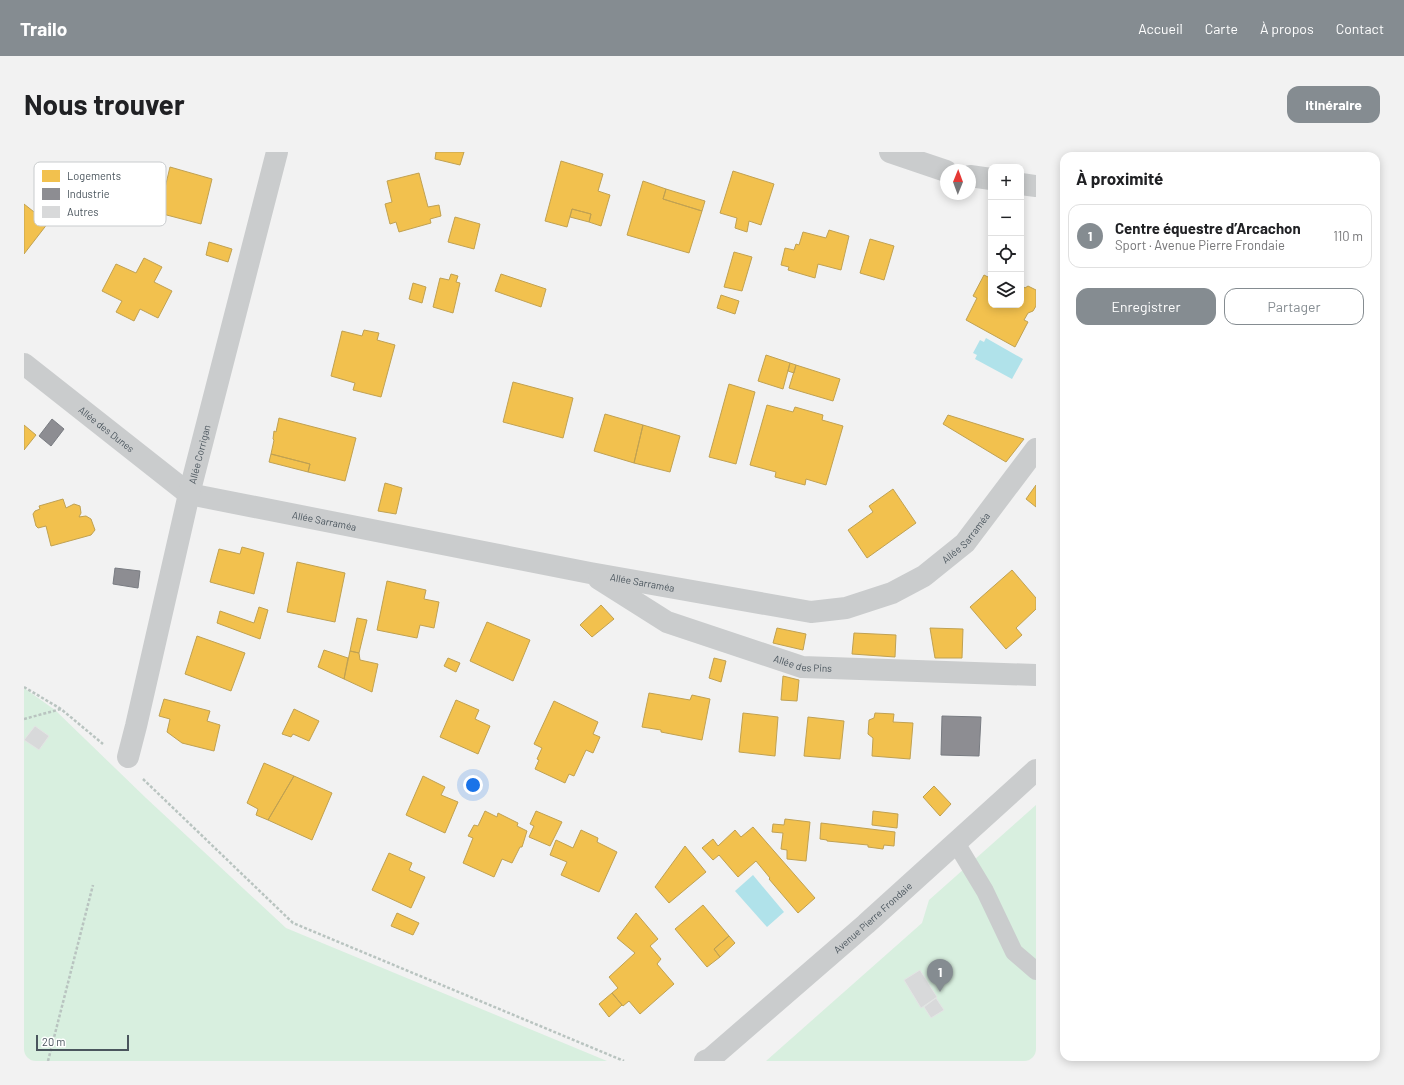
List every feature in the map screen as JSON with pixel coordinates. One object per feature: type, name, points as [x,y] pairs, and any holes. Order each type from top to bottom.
[{"type":"street","name":"Allée Corrigan","points":[[133,765],[189,494],[277,152]]},
{"type":"street","points":[[890,152],[940,169]]},
{"type":"street","points":[[976,177],[988,179]]},
{"type":"street","points":[[1024,184],[1036,186]]},
{"type":"street","name":"Allée des Dunes","points":[[24,364],[189,494]]},
{"type":"street","name":"Allée Sarraméa","points":[[189,494],[590,573],[811,612],[846,608],[892,593],[924,576],[965,543],[1036,449]]},
{"type":"street","name":"Allée des Pins","points":[[590,573],[667,622],[802,666],[1036,675]]},
{"type":"street","name":"Avenue Pierre Frondaie","points":[[705,1061],[710,1059],[866,924],[1036,770]]},
{"type":"lane","points":[[956,842],[985,891],[1014,952],[1036,971]]},
{"type":"path","points":[[24,687],[61,709],[108,748]]},
{"type":"path","points":[[24,719],[61,709]]},
{"type":"path","points":[[133,765],[294,922],[624,1061]]},
{"type":"path","points":[[48,1061],[93,885]]},
{"type":"green space","points":[[24,688],[55,710],[146,798],[286,928],[607,1061],[24,1061]]},
{"type":"green space","points":[[1036,805],[1036,1061],[766,1061],[922,923],[929,900]]},
{"type":"water","points":[[986,338],[1023,359],[1012,379],[975,359],[977,355],[973,353],[980,340],[984,342]]},
{"type":"water","points":[[753,875],[784,912],[767,927],[735,891]]},
{"type":"building: Logements","points":[[436,152],[464,152],[460,165],[435,159]]},
{"type":"building: Logements","points":[[561,161],[603,174],[598,191],[610,195],[601,226],[589,222],[591,214],[572,209],[567,227],[545,221]]},
{"type":"building: Logements","points":[[170,167],[212,179],[201,224],[166,215],[166,184]]},
{"type":"building: Logements","points":[[733,171],[774,184],[761,225],[749,221],[747,232],[735,228],[737,218],[720,213]]},
{"type":"building: Logements","points":[[419,173],[428,207],[439,205],[441,216],[430,219],[431,223],[399,232],[396,222],[390,224],[385,204],[392,202],[387,181]]},
{"type":"building: Logements","points":[[643,181],[666,189],[663,199],[702,211],[689,253],[627,235]]},
{"type":"building: Logements","points":[[666,189],[705,201],[702,211],[663,199]]},
{"type":"building: Logements","points":[[24,204],[34,212],[34,226],[46,226],[24,254]]},
{"type":"building: Logements","points":[[572,209],[591,214],[589,222],[570,217]]},
{"type":"building: Logements","points":[[455,217],[480,224],[474,249],[448,242]]},
{"type":"building: Logements","points":[[829,230],[849,236],[841,270],[818,264],[815,278],[788,270],[789,267],[781,265],[785,248],[794,250],[796,244],[799,245],[803,232],[826,238]]},
{"type":"building: Logements","points":[[870,239],[894,246],[884,280],[860,273]]},
{"type":"building: Logements","points":[[209,242],[232,249],[228,262],[206,255]]},
{"type":"building: Logements","points":[[734,252],[752,257],[742,291],[724,287]]},
{"type":"building: Logements","points":[[144,258],[162,267],[154,282],[172,291],[158,318],[140,309],[134,321],[116,312],[122,301],[102,291],[116,264],[136,273]]},
{"type":"building: Logements","points":[[451,274],[458,276],[456,282],[460,283],[453,313],[433,307],[440,278],[449,280]]},
{"type":"building: Logements","points":[[501,274],[546,289],[541,307],[495,291]]},
{"type":"building: Logements","points":[[984,275],[988,277],[988,308],[1024,308],[1024,287],[1028,286],[1036,290],[1036,306],[1033,311],[1028,313],[1024,320],[1028,322],[1015,347],[966,320],[977,298],[973,296]]},
{"type":"building: Logements","points":[[413,283],[426,287],[422,303],[409,299]]},
{"type":"building: Logements","points":[[721,295],[739,301],[735,314],[717,308]]},
{"type":"building: Logements","points":[[364,330],[379,333],[377,340],[395,345],[381,397],[353,390],[355,383],[331,376],[342,331],[362,336]]},
{"type":"building: Logements","points":[[766,355],[790,363],[783,389],[758,381]]},
{"type":"building: Logements","points":[[790,363],[796,365],[794,373],[788,371]]},
{"type":"building: Logements","points":[[796,365],[840,379],[833,401],[789,388]]},
{"type":"building: Logements","points":[[513,382],[573,398],[563,438],[503,422]]},
{"type":"building: Logements","points":[[729,384],[755,392],[736,464],[709,457]]},
{"type":"building: Logements","points":[[767,405],[793,412],[795,407],[823,415],[822,420],[843,426],[826,485],[806,479],[805,485],[775,477],[776,472],[750,465]]},
{"type":"building: Logements","points":[[605,414],[643,425],[634,463],[594,451]]},
{"type":"building: Logements","points":[[948,415],[1024,439],[1006,462],[943,424]]},
{"type":"building: Logements","points":[[279,418],[356,438],[345,481],[308,472],[310,464],[271,454],[274,431],[276,432]]},
{"type":"building: Logements","points":[[24,425],[36,435],[24,450]]},
{"type":"building: Logements","points":[[643,425],[680,436],[670,472],[634,463]]},
{"type":"building: Logements","points":[[271,454],[310,464],[308,472],[269,462]]},
{"type":"building: Logements","points":[[385,483],[402,488],[396,514],[378,511]]},
{"type":"building: Logements","points":[[1036,485],[1036,507],[1026,499]]},
{"type":"building: Logements","points":[[893,489],[916,523],[867,558],[848,530],[873,512],[869,506]]},
{"type":"building: Logements","points":[[63,499],[66,508],[74,504],[80,506],[81,513],[79,517],[86,516],[91,519],[95,530],[91,535],[51,546],[46,526],[38,528],[36,526],[33,514],[35,511],[40,509],[39,506]]},
{"type":"building: Logements","points":[[242,547],[264,553],[254,594],[210,582],[219,549],[240,554]]},
{"type":"building: Logements","points":[[297,562],[345,573],[335,622],[287,612]]},
{"type":"building: Logements","points":[[1012,570],[1036,598],[1036,609],[1016,628],[1022,635],[1006,649],[970,607]]},
{"type":"building: Logements","points":[[387,581],[426,590],[424,599],[439,602],[434,628],[420,625],[417,638],[377,630]]},
{"type":"building: Logements","points":[[601,605],[614,619],[592,637],[580,625]]},
{"type":"building: Logements","points":[[259,607],[268,610],[260,639],[217,623],[220,611],[254,623]]},
{"type":"building: Logements","points":[[357,618],[367,620],[359,653],[350,651]]},
{"type":"building: Logements","points":[[487,622],[530,640],[513,681],[470,661]]},
{"type":"building: Logements","points":[[777,628],[806,634],[803,650],[773,643]]},
{"type":"building: Logements","points":[[930,628],[963,629],[962,658],[935,658]]},
{"type":"building: Logements","points":[[854,633],[896,635],[895,657],[852,654]]},
{"type":"building: Logements","points":[[197,636],[245,653],[231,691],[185,674]]},
{"type":"building: Logements","points":[[324,650],[348,658],[344,679],[318,667]]},
{"type":"building: Logements","points":[[350,651],[359,653],[360,660],[378,664],[372,692],[344,679]]},
{"type":"building: Logements","points":[[448,658],[460,663],[456,672],[444,666]]},
{"type":"building: Logements","points":[[714,658],[726,661],[721,682],[709,678]]},
{"type":"building: Logements","points":[[783,676],[799,680],[797,701],[781,700]]},
{"type":"building: Logements","points":[[649,693],[690,700],[692,695],[710,699],[702,740],[642,727]]},
{"type":"building: Logements","points":[[164,699],[210,711],[207,721],[220,725],[214,751],[182,743],[167,732],[170,719],[159,716]]},
{"type":"building: Logements","points":[[456,700],[479,710],[475,719],[490,726],[478,754],[440,737]]},
{"type":"building: Logements","points":[[554,701],[598,722],[593,734],[600,737],[593,753],[586,750],[574,776],[569,774],[565,783],[535,769],[539,760],[537,759],[542,748],[534,744]]},
{"type":"building: Logements","points":[[294,709],[319,721],[309,741],[293,734],[291,737],[282,734]]},
{"type":"building: Logements","points":[[743,713],[778,717],[775,756],[739,752]]},
{"type":"building: Logements","points":[[875,713],[894,714],[893,722],[913,723],[910,759],[872,756],[873,738],[868,734],[869,720],[874,718]]},
{"type":"building: Logements","points":[[808,717],[844,721],[840,759],[804,756]]},
{"type":"building: Logements","points":[[264,763],[294,776],[268,820],[256,815],[258,809],[247,803]]},
{"type":"building: Logements","points":[[294,776],[332,793],[312,840],[268,820]]},
{"type":"building: Logements","points":[[423,776],[445,787],[441,795],[458,802],[445,833],[406,815]]},
{"type":"building: Logements","points":[[934,786],[951,804],[940,816],[923,797]]},
{"type":"building: Logements","points":[[485,811],[497,817],[498,813],[518,823],[517,826],[527,831],[522,847],[520,847],[512,863],[502,859],[494,877],[463,863],[473,838],[468,836],[474,825],[478,826]]},
{"type":"building: Logements","points":[[536,811],[562,822],[550,846],[529,837],[534,826],[530,824]]},
{"type":"building: Logements","points":[[873,811],[898,814],[897,828],[872,825]]},
{"type":"building: Logements","points":[[785,819],[810,822],[806,861],[787,859],[787,850],[781,849],[783,833],[772,832],[773,824],[784,825]]},
{"type":"building: Logements","points":[[821,823],[895,832],[894,846],[884,845],[883,849],[868,847],[868,845],[820,839]]},
{"type":"building: Logements","points":[[753,827],[815,898],[798,913],[756,861],[738,877],[719,855],[713,860],[702,848],[713,839],[718,846],[735,830],[741,837]]},
{"type":"building: Logements","points":[[581,830],[598,838],[597,842],[617,852],[599,892],[561,875],[567,862],[550,855],[556,840],[573,848]]},
{"type":"building: Logements","points":[[685,846],[706,872],[669,903],[655,887]]},
{"type":"building: Logements","points":[[389,853],[412,863],[409,870],[425,877],[411,908],[372,890]]},
{"type":"building: Logements","points":[[703,905],[729,936],[714,949],[720,957],[707,967],[675,929]]},
{"type":"building: Logements","points":[[397,913],[419,923],[413,935],[391,926]]},
{"type":"building: Logements","points":[[636,913],[658,939],[650,946],[661,959],[657,964],[674,984],[640,1014],[629,1001],[623,1006],[612,993],[618,988],[609,977],[635,953],[617,938]]},
{"type":"building: Logements","points":[[729,936],[735,943],[720,957],[714,949]]},
{"type":"building: Logements","points":[[612,993],[622,1005],[609,1017],[599,1004]]},
{"type":"building: Industrie","points":[[52,419],[64,429],[51,446],[39,436]]},
{"type":"building: Industrie","points":[[115,568],[140,571],[138,588],[113,584]]},
{"type":"building: Industrie","points":[[942,716],[981,717],[979,756],[941,755]]},
{"type":"building: Autres","points":[[35,726],[49,736],[39,750],[24,740]]},
{"type":"building: Autres","points":[[920,970],[937,997],[921,1008],[904,980]]},
{"type":"building: Autres","points":[[936,998],[944,1010],[931,1018],[924,1007]]},
{"type":"place","name":"Centre équestre d’Arcachon","points":[[940,992]]}]
